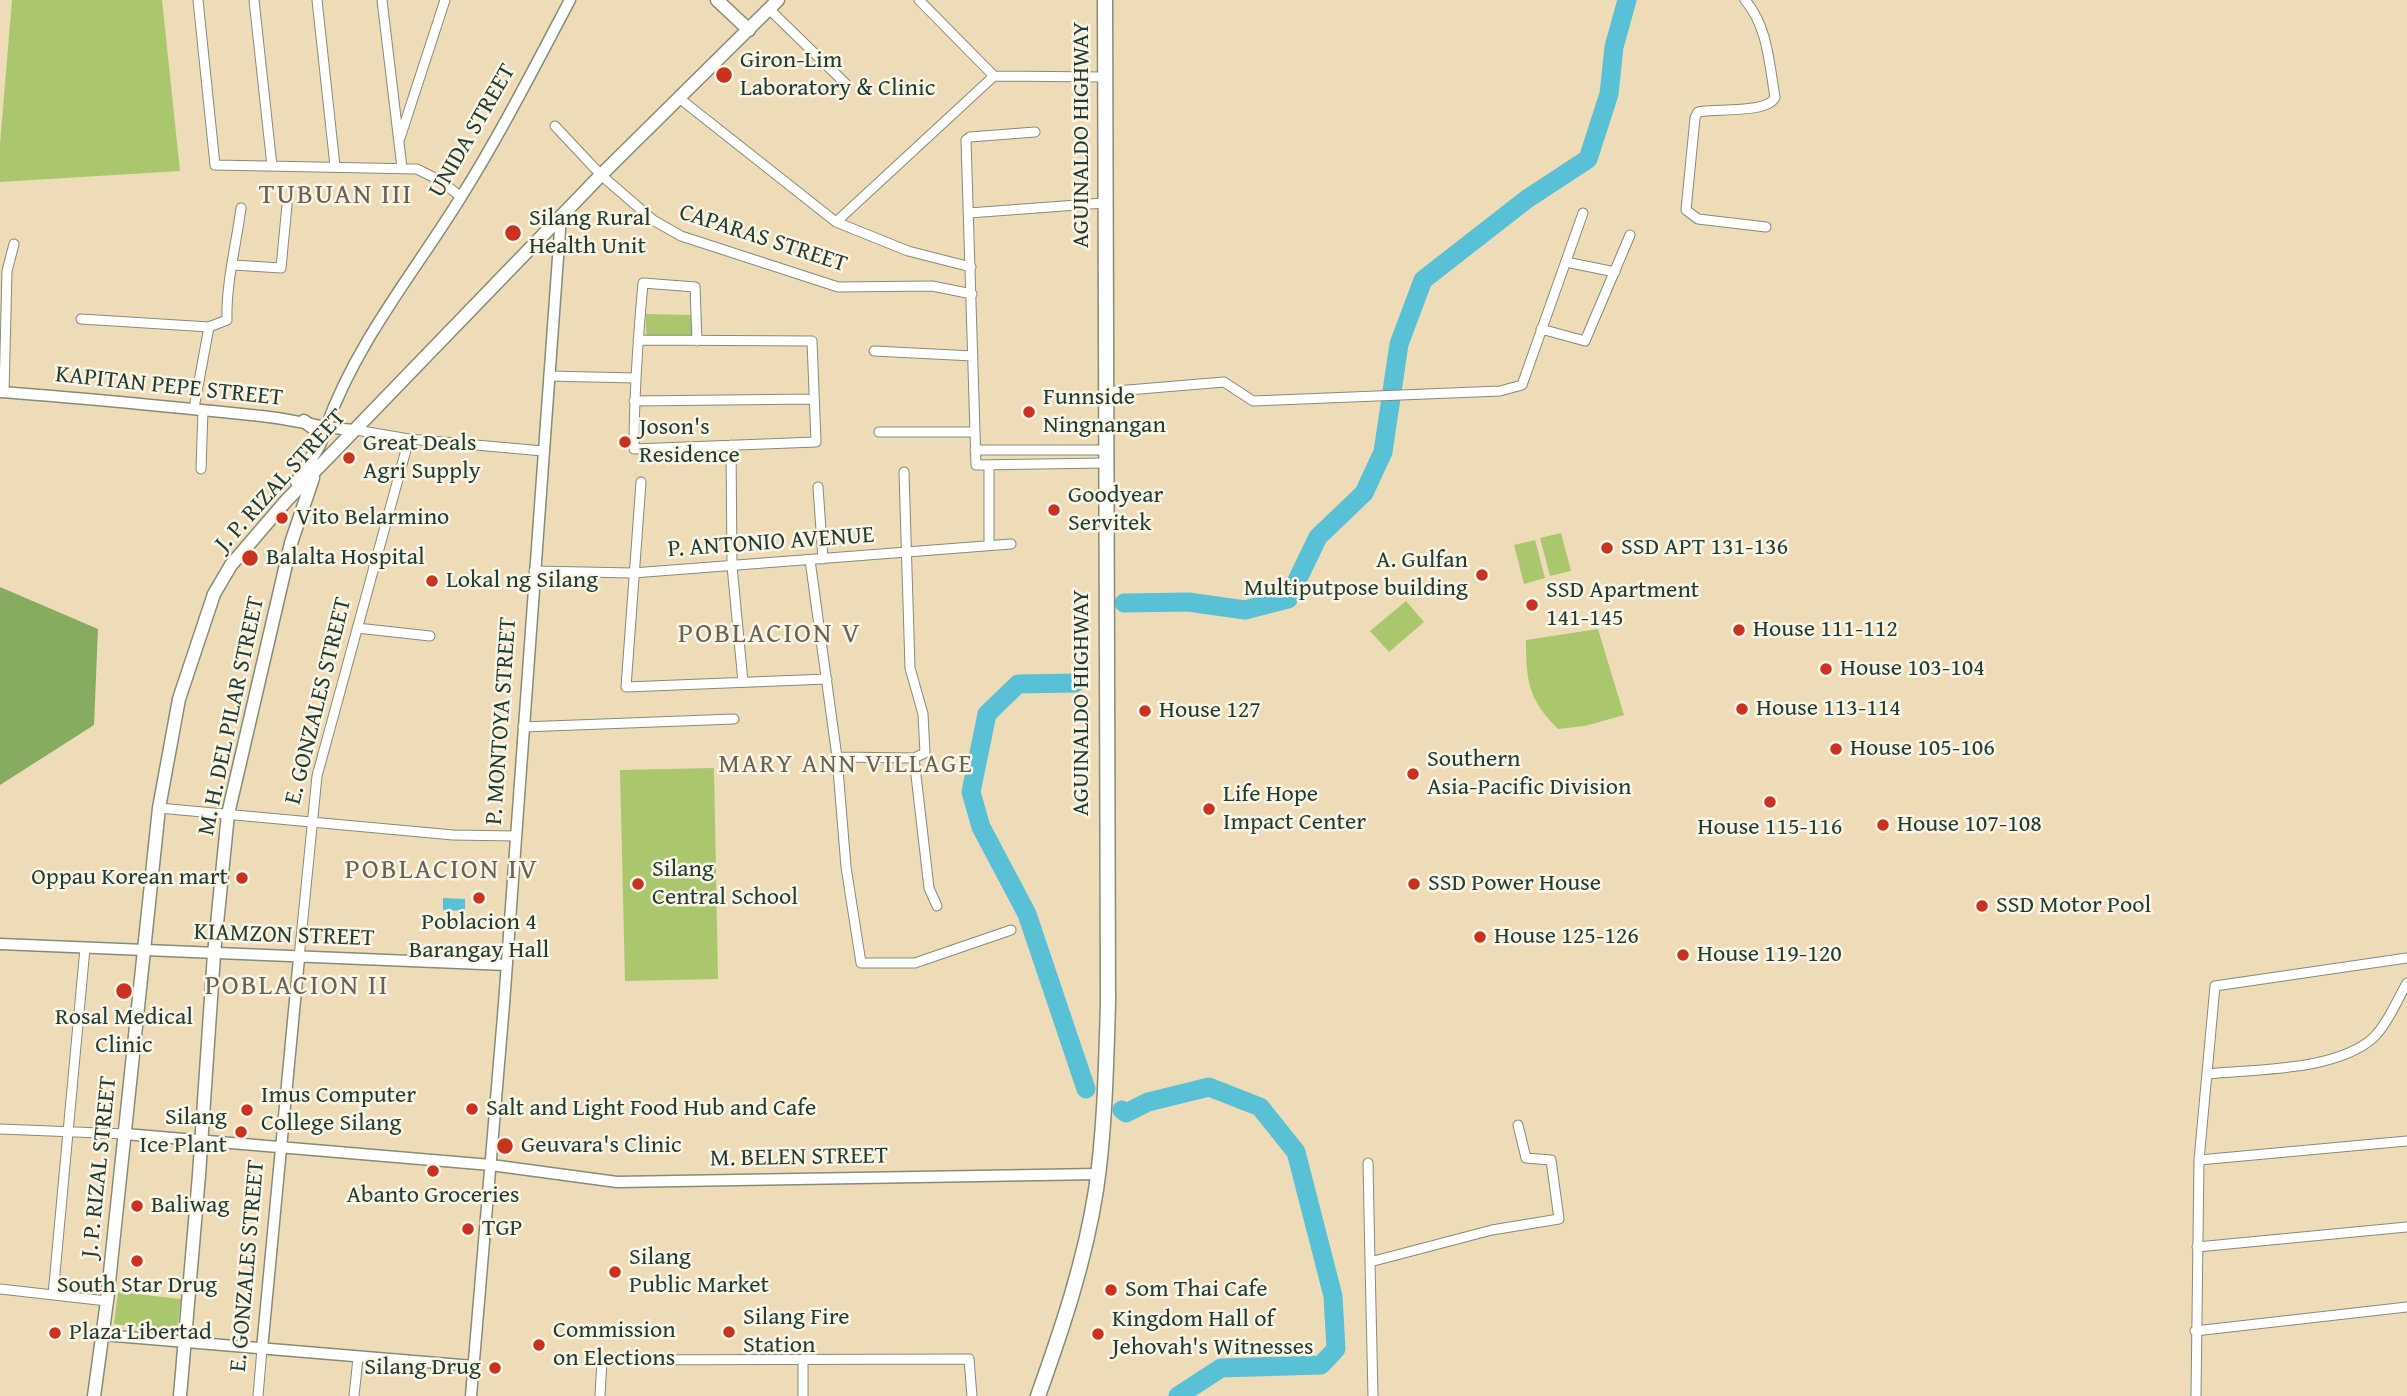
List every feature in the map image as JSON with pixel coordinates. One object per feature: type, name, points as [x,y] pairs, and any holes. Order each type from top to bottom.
[{"type":"main road","points":[[717,0],[749,30]]},
{"type":"main road","name":"AGUINALDO HIGHWAY","points":[[1038,1396],[1081,1264],[1098,1174],[1108,1003],[1104,456],[1105,0]]},
{"type":"main road","name":"J. P. RIZAL STREET","points":[[94,1396],[107,1301],[159,808],[179,699],[214,594],[231,565],[317,468],[561,216],[774,5]]},
{"type":"main road","points":[[304,421],[316,430],[320,442]]},
{"type":"main road","points":[[286,501],[330,428]]},
{"type":"main road","name":"M. H. DEL PILAR STREET","points":[[180,1396],[202,1140],[214,954],[229,814],[291,543],[317,468]]},
{"type":"street","points":[[198,0],[215,165],[402,168],[430,174],[461,197]]},
{"type":"street","points":[[254,0],[272,166]]},
{"type":"street","points":[[317,0],[335,166]]},
{"type":"street","points":[[382,0],[402,168]]},
{"type":"street","points":[[399,142],[445,0]]},
{"type":"street","name":"UNIDA STREET","points":[[330,428],[338,393],[365,341],[461,197],[570,0]]},
{"type":"street","points":[[919,0],[994,76]]},
{"type":"street","points":[[1745,0],[1758,17],[1764,34],[1775,97],[1769,104],[1743,110],[1698,112],[1695,118],[1686,210],[1698,219],[1766,227]]},
{"type":"street","points":[[774,5],[848,85]]},
{"type":"street","points":[[836,222],[994,76],[1104,77]]},
{"type":"street","points":[[679,98],[836,222],[908,251],[971,267]]},
{"type":"street","name":"CAPARAS STREET","points":[[555,126],[601,176],[671,231],[812,279],[850,288],[932,286],[972,294]]},
{"type":"street","points":[[1035,132],[970,137],[967,140],[976,465],[1104,456]]},
{"type":"street","points":[[969,213],[1104,203]]},
{"type":"street","points":[[233,265],[282,268],[286,205]]},
{"type":"street","points":[[81,319],[209,327],[227,320],[226,291],[233,265],[241,208]]},
{"type":"street","points":[[1104,392],[1224,382],[1253,401],[1500,391],[1522,385],[1583,214]]},
{"type":"street","name":"P. MONTOYA STREET","points":[[471,1396],[507,965],[561,216]]},
{"type":"street","points":[[1542,329],[1585,341],[1630,235]]},
{"type":"street","points":[[2,392],[7,271],[14,244]]},
{"type":"street","points":[[1566,262],[1615,272]]},
{"type":"street","points":[[638,340],[697,341],[812,341],[816,442],[634,449],[635,379],[638,340],[643,282],[695,287],[697,341]]},
{"type":"street","points":[[201,469],[198,409],[209,327]]},
{"type":"street","points":[[874,351],[973,356]]},
{"type":"street","points":[[549,376],[635,379]]},
{"type":"street","name":"KAPITAN PEPE STREET","points":[[2,392],[198,409],[356,430]]},
{"type":"street","points":[[634,401],[814,398]]},
{"type":"street","points":[[330,428],[341,434],[338,447]]},
{"type":"street","points":[[356,430],[409,439],[543,451]]},
{"type":"street","points":[[879,432],[975,432]]},
{"type":"street","name":"E. GONZALES STREET","points":[[258,1396],[279,1147],[317,776],[409,439]]},
{"type":"street","points":[[731,445],[732,566],[743,682]]},
{"type":"street","points":[[975,450],[1104,456]]},
{"type":"street","points":[[989,465],[989,545]]},
{"type":"street","points":[[837,757],[914,758],[925,753],[923,714],[910,668],[904,472]]},
{"type":"street","points":[[641,482],[626,688],[827,678]]},
{"type":"street","points":[[818,487],[823,559]]},
{"type":"street","name":"P. ANTONIO AVENUE","points":[[534,571],[633,573],[1011,544]]},
{"type":"street","points":[[810,560],[837,757],[846,867],[861,963],[915,964],[1011,930]]},
{"type":"street","points":[[358,628],[430,636]]},
{"type":"street","points":[[523,727],[734,719]]},
{"type":"street","points":[[914,758],[929,888],[937,906]]},
{"type":"street","points":[[159,808],[453,835],[515,835]]},
{"type":"street","name":"KIAMZON STREET","points":[[0,944],[507,965]]},
{"type":"street","points":[[53,1294],[85,948]]},
{"type":"street","points":[[2196,1396],[2199,1160],[2215,986],[2407,958]]},
{"type":"street","points":[[2208,1074],[2327,1061],[2355,1051],[2375,1037],[2407,983]]},
{"type":"street","points":[[1370,1262],[1492,1230],[1559,1219],[1551,1160],[1526,1158],[1518,1125]]},
{"type":"street","name":"M. BELEN STREET","points":[[0,1129],[202,1140],[491,1165],[574,1178],[647,1183],[1098,1174]]},
{"type":"street","points":[[2199,1160],[2407,1141]]},
{"type":"street","points":[[1368,1163],[1373,1396]]},
{"type":"street","points":[[2197,1247],[2407,1227]]},
{"type":"street","points":[[0,1290],[107,1301]]},
{"type":"street","points":[[2195,1331],[2407,1307]]},
{"type":"street","points":[[103,1335],[473,1366]]},
{"type":"street","points":[[354,1396],[358,1357]]},
{"type":"street","points":[[803,1359],[803,1396]]},
{"type":"street","points":[[600,1396],[602,1360],[803,1359],[969,1359],[972,1396]]},
{"type":"green space","points":[[12,0],[162,0],[180,171],[0,182],[0,144]]},
{"type":"green space","points":[[646,314],[692,315],[692,336],[646,335]]},
{"type":"green space","points":[[1561,533],[1571,571],[1550,576],[1540,538]]},
{"type":"green space","points":[[1535,540],[1545,578],[1524,584],[1514,545]]},
{"type":"green space","points":[[0,587],[98,629],[94,725],[0,785]]},
{"type":"green space","points":[[1406,601],[1424,622],[1389,652],[1370,631]]},
{"type":"green space","points":[[1598,629],[1624,715],[1585,726],[1558,729],[1540,708],[1531,689],[1526,640]]},
{"type":"green space","points":[[714,768],[718,979],[625,981],[620,770]]},
{"type":"green space","points":[[118,1292],[181,1299],[177,1331],[114,1324]]},
{"type":"water","points":[[443,898],[465,899],[465,911],[443,910]]},
{"type":"waterway","points":[[1124,603],[1188,602],[1245,610],[1288,599],[1318,537],[1364,493],[1383,452],[1399,344],[1423,280],[1527,199],[1588,159],[1609,94],[1614,47],[1627,0]]},
{"type":"waterway","points":[[1075,683],[1018,684],[987,714],[971,792],[981,827],[1027,914],[1086,1089]]},
{"type":"waterway","points":[[1122,1110],[1126,1113],[1148,1102],[1209,1087],[1260,1107],[1296,1152],[1333,1296],[1336,1349],[1321,1365],[1221,1368],[1178,1396]]},
{"type":"place","name":"Giron-Lim Laboratory & Clinic","points":[[724,75]]},
{"type":"place","name":"Silang Rural Health Unit","points":[[513,233]]},
{"type":"place","name":"Funnside Ningnangan","points":[[1029,412]]},
{"type":"place","name":"Joson's Residence","points":[[625,442]]},
{"type":"place","name":"Great Deals Agri Supply","points":[[349,458]]},
{"type":"place","name":"Goodyear Servitek","points":[[1054,510]]},
{"type":"place","name":"Vito Belarmino","points":[[282,518]]},
{"type":"place","name":"SSD APT 131-136","points":[[1607,548]]},
{"type":"place","name":"Balalta Hospital","points":[[250,558]]},
{"type":"place","name":"A. Gulfan Multiputpose building","points":[[1482,575]]},
{"type":"place","name":"Lokal ng Silang","points":[[432,581]]},
{"type":"place","name":"SSD Apartment 141-145","points":[[1532,605]]},
{"type":"place","name":"House 111-112","points":[[1739,630]]},
{"type":"place","name":"House 103-104","points":[[1826,669]]},
{"type":"place","name":"House 113-114","points":[[1742,709]]},
{"type":"place","name":"House 127","points":[[1145,711]]},
{"type":"place","name":"House 105-106","points":[[1836,749]]},
{"type":"place","name":"Southern Asia-Pacific Division","points":[[1413,774]]},
{"type":"place","name":"House 115-116","points":[[1770,802]]},
{"type":"place","name":"Life Hope Impact Center","points":[[1209,809]]},
{"type":"place","name":"House 107-108","points":[[1883,825]]},
{"type":"place","name":"Oppau Korean mart","points":[[242,878]]},
{"type":"place","name":"Silang Central School","points":[[638,884]]},
{"type":"place","name":"SSD Power House","points":[[1414,884]]},
{"type":"place","name":"Poblacion 4 Barangay Hall","points":[[479,898]]},
{"type":"place","name":"SSD Motor Pool","points":[[1982,906]]},
{"type":"place","name":"House 125-126","points":[[1480,937]]},
{"type":"place","name":"House 119-120","points":[[1683,955]]},
{"type":"place","name":"Rosal Medical Clinic","points":[[124,991]]},
{"type":"place","name":"Salt and Light Food Hub and Cafe","points":[[472,1109]]},
{"type":"place","name":"Imus Computer College Silang","points":[[247,1110]]},
{"type":"place","name":"Silang Ice Plant","points":[[241,1132]]},
{"type":"place","name":"Geuvara's Clinic","points":[[505,1146]]},
{"type":"place","name":"Abanto Groceries","points":[[433,1171]]},
{"type":"place","name":"Baliwag","points":[[137,1206]]},
{"type":"place","name":"TGP","points":[[468,1229]]},
{"type":"place","name":"South Star Drug","points":[[137,1261]]},
{"type":"place","name":"Silang Public Market","points":[[615,1272]]},
{"type":"place","name":"Som Thai Cafe","points":[[1111,1290]]},
{"type":"place","name":"Silang Fire Station","points":[[729,1332]]},
{"type":"place","name":"Plaza Libertad","points":[[55,1333]]},
{"type":"place","name":"Kingdom Hall of Jehovah's Witnesses","points":[[1098,1334]]},
{"type":"place","name":"Commission on Elections","points":[[539,1345]]},
{"type":"place","name":"Silang Drug","points":[[495,1368]]},
{"type":"district","name":"TUBUAN III","points":[[336,196]]},
{"type":"district","name":"POBLACION V","points":[[770,635]]},
{"type":"district","name":"MARY ANN VILLAGE","points":[[846,765]]},
{"type":"district","name":"POBLACION IV","points":[[442,871]]},
{"type":"district","name":"POBLACION II","points":[[297,987]]}]
